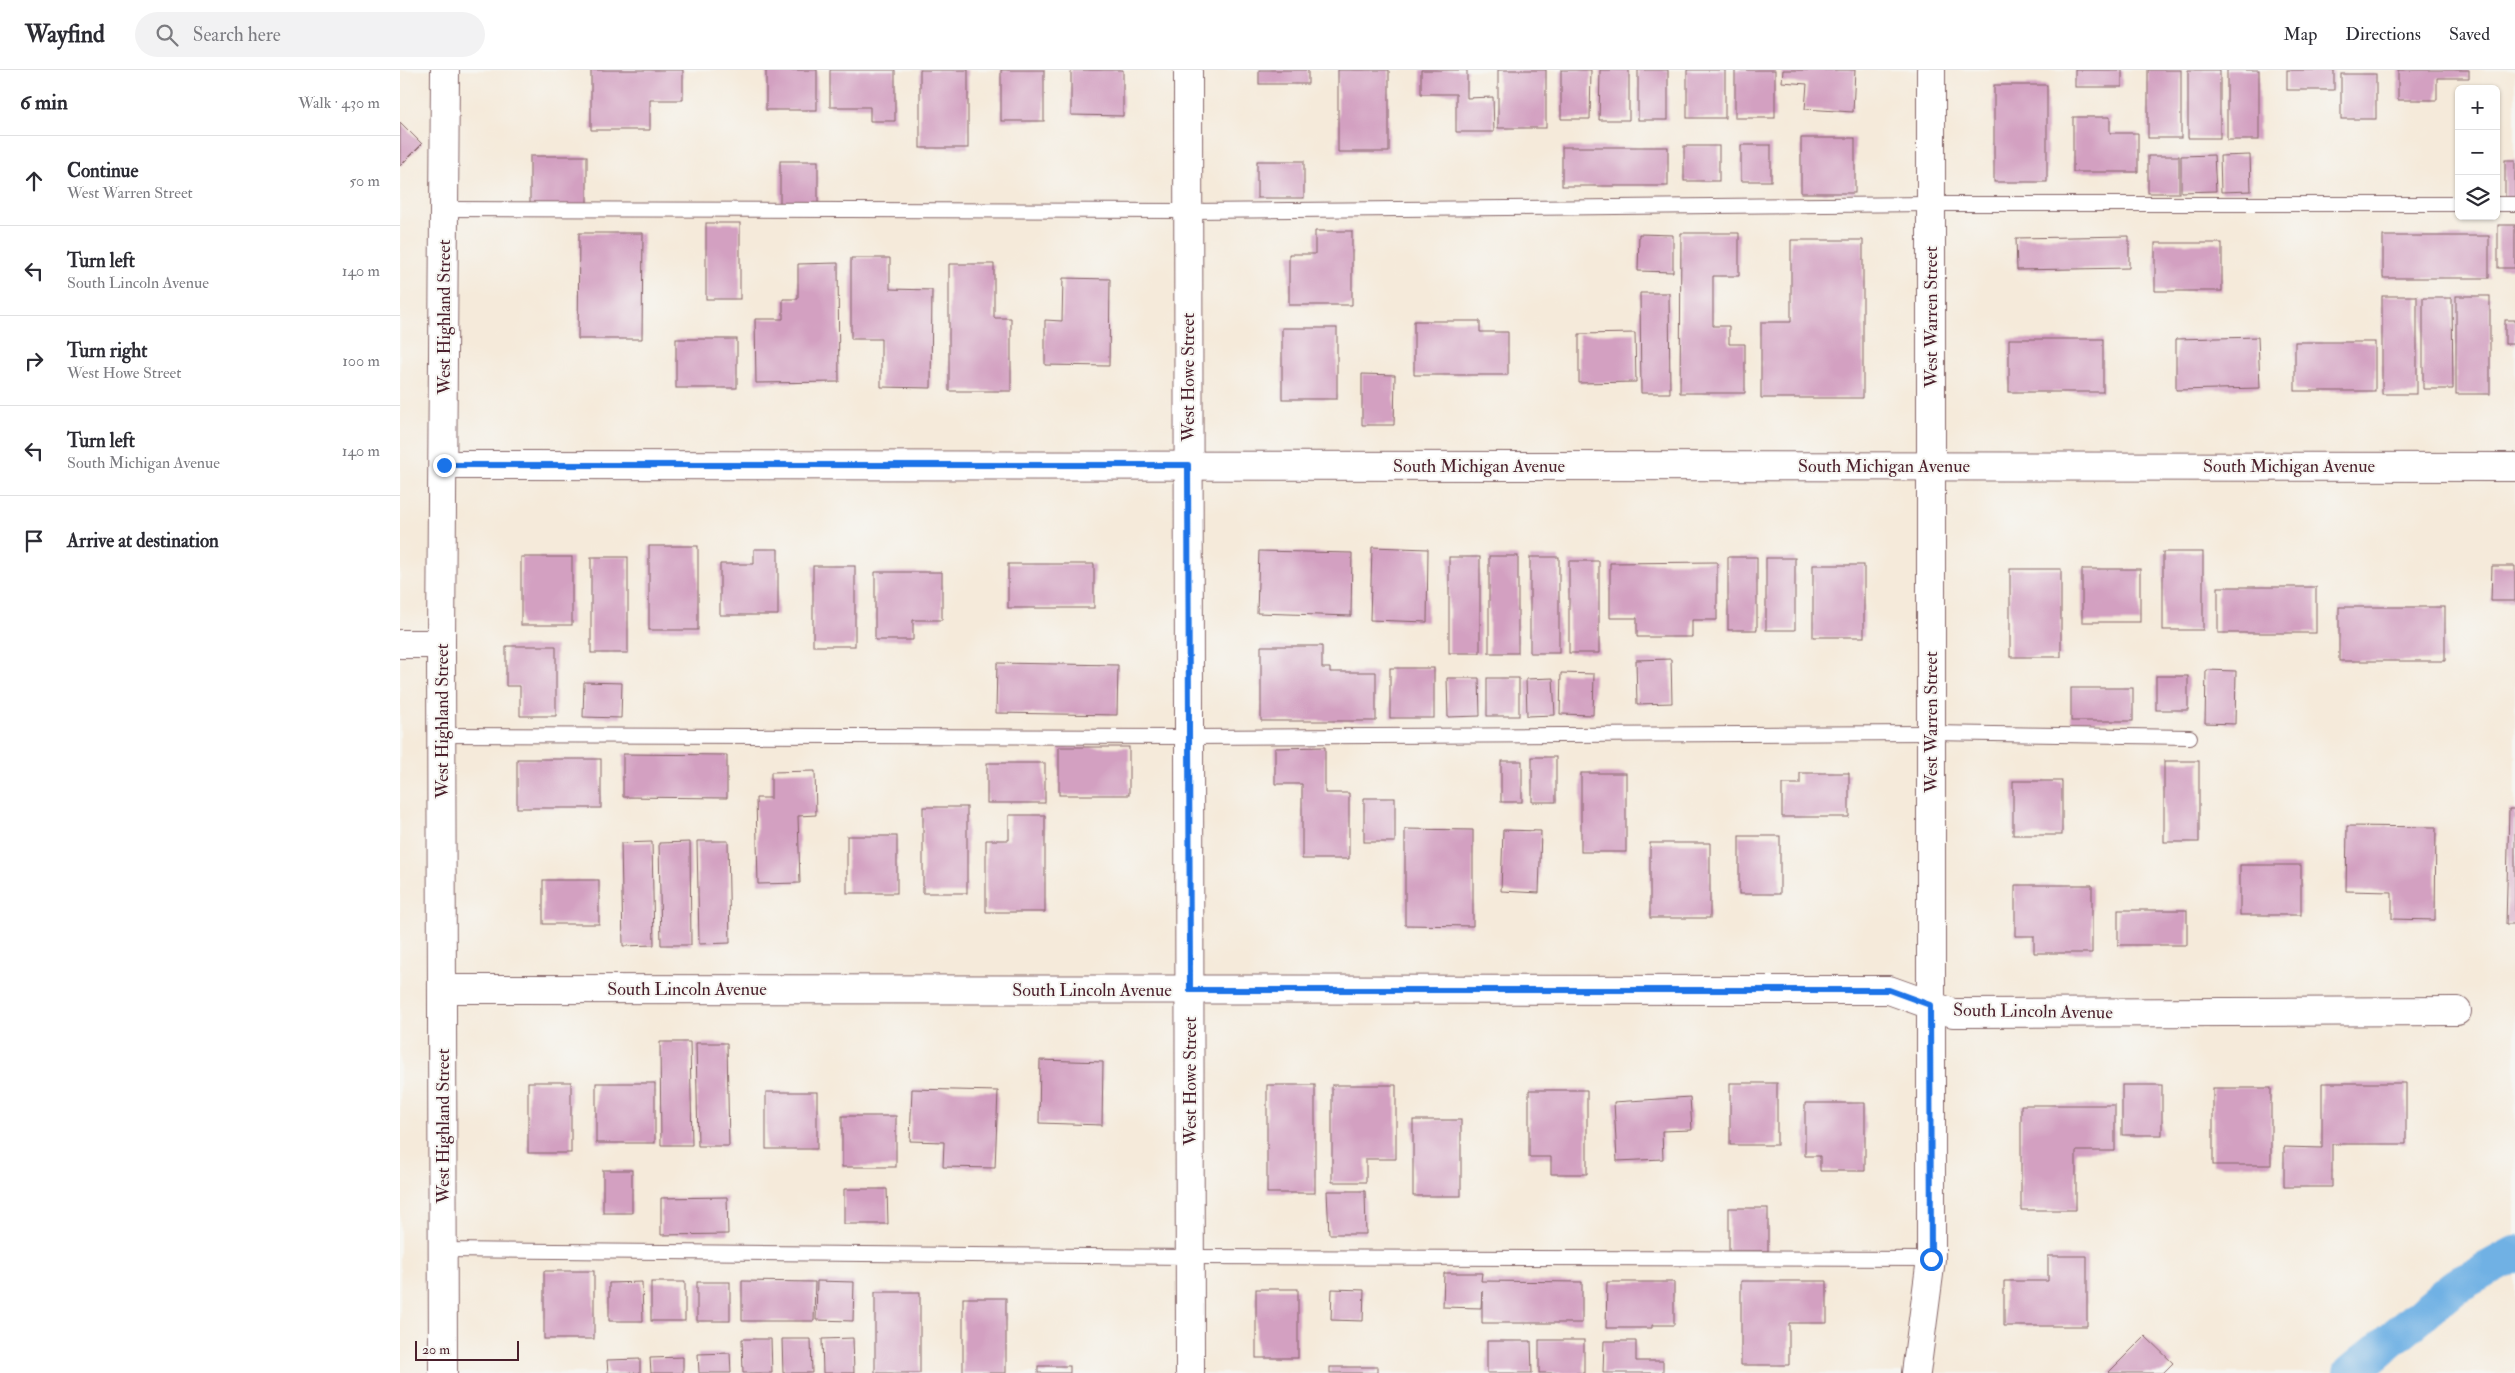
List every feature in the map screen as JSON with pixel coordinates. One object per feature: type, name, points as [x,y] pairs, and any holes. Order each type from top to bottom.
[{"type":"street","name":"West Highland Street","points":[[443,1373],[441,644],[444,465],[445,70]]},
{"type":"street","name":"West Howe Street","points":[[1188,70],[1190,1373]]},
{"type":"street","name":"West Warren Street","points":[[1916,1373],[1931,1259],[1930,70]]},
{"type":"street","name":"South Michigan Avenue","points":[[444,465],[2515,467]]},
{"type":"street","points":[[400,644],[441,644]]},
{"type":"street","name":"South Lincoln Avenue","points":[[443,989],[1889,990],[1952,1013],[2457,1011]]},
{"type":"lane","points":[[445,209],[1188,211],[1930,204],[2455,204]]},
{"type":"lane","points":[[2500,204],[2515,204]]},
{"type":"lane","points":[[442,735],[1189,737],[1931,733],[2190,737]]},
{"type":"lane","points":[[443,1250],[1931,1259]]},
{"type":"building","points":[[591,70],[683,70],[683,100],[650,100],[650,130],[591,130]]},
{"type":"building","points":[[766,70],[817,70],[817,110],[766,110]]},
{"type":"building","points":[[830,70],[895,70],[895,121],[870,121],[870,107],[830,107]]},
{"type":"building","points":[[920,70],[968,70],[968,148],[920,148]]},
{"type":"building","points":[[1001,70],[1044,70],[1044,121],[1001,121]]},
{"type":"building","points":[[1071,70],[1123,70],[1123,116],[1071,115]]},
{"type":"building","points":[[1259,70],[1308,70],[1308,84],[1259,84]]},
{"type":"building","points":[[1338,70],[1389,70],[1389,152],[1338,152]]},
{"type":"building","points":[[1421,70],[1467,70],[1467,98],[1493,97],[1494,132],[1456,132],[1456,94],[1421,94]]},
{"type":"building","points":[[1498,70],[1546,70],[1546,128],[1498,128]]},
{"type":"building","points":[[1561,70],[1591,70],[1590,119],[1561,119]]},
{"type":"building","points":[[1600,70],[1629,70],[1629,120],[1599,120]]},
{"type":"building","points":[[1638,70],[1668,70],[1668,120],[1638,120]]},
{"type":"building","points":[[1687,70],[1725,70],[1725,118],[1687,118]]},
{"type":"building","points":[[1735,70],[1775,70],[1775,118],[1735,118]]},
{"type":"building","points":[[1783,70],[1855,70],[1853,112],[1805,109],[1807,84],[1782,82]]},
{"type":"building","points":[[2075,70],[2122,70],[2122,87],[2075,87]]},
{"type":"building","points":[[2148,70],[2181,70],[2181,138],[2148,138]]},
{"type":"building","points":[[2188,70],[2220,70],[2220,138],[2188,138]]},
{"type":"building","points":[[2227,70],[2259,70],[2259,140],[2227,140]]},
{"type":"building","points":[[2287,70],[2334,70],[2334,90],[2287,90]]},
{"type":"building","points":[[2398,70],[2469,70],[2469,78],[2437,78],[2437,100],[2398,100]]},
{"type":"building","points":[[2341,74],[2376,74],[2376,119],[2341,119]]},
{"type":"building","points":[[1994,85],[2047,85],[2047,182],[1994,182]]},
{"type":"building","points":[[2073,117],[2110,117],[2110,133],[2138,133],[2138,172],[2073,172]]},
{"type":"building","points":[[400,122],[422,144],[400,166]]},
{"type":"building","points":[[1801,138],[1855,138],[1855,193],[1801,193]]},
{"type":"building","points":[[1741,145],[1771,145],[1771,181],[1741,181]]},
{"type":"building","points":[[1684,146],[1719,146],[1719,181],[1684,181]]},
{"type":"building","points":[[1562,147],[1668,147],[1668,186],[1562,186]]},
{"type":"building","points":[[2214,155],[2216,191],[2181,192],[2181,156]]},
{"type":"building","points":[[2250,155],[2251,191],[2221,192],[2220,156]]},
{"type":"building","points":[[530,156],[587,156],[587,207],[530,207]]},
{"type":"building","points":[[2148,156],[2179,156],[2179,193],[2148,193]]},
{"type":"building","points":[[2505,160],[2515,160],[2515,199],[2505,199]]},
{"type":"building","points":[[780,161],[818,161],[818,205],[780,205]]},
{"type":"building","points":[[1257,161],[1304,161],[1304,198],[1257,198]]},
{"type":"building","points":[[706,223],[740,223],[740,299],[706,299]]},
{"type":"building","points":[[2498,225],[2515,225],[2515,268],[2498,268]]},
{"type":"building","points":[[1315,231],[1352,231],[1352,305],[1289,305],[1289,254],[1315,254]]},
{"type":"building","points":[[579,233],[643,233],[642,339],[578,339]]},
{"type":"building","points":[[1681,233],[1739,233],[1739,276],[1713,276],[1713,326],[1729,326],[1729,344],[1745,344],[1745,393],[1680,393]]},
{"type":"building","points":[[1639,234],[1673,235],[1673,272],[1638,271]]},
{"type":"building","points":[[2129,236],[2129,268],[2017,270],[2016,238]]},
{"type":"building","points":[[2383,236],[2489,236],[2489,278],[2383,278]]},
{"type":"building","points":[[1791,240],[1863,240],[1863,398],[1761,398],[1761,322],[1791,322]]},
{"type":"building","points":[[2155,243],[2222,243],[2222,291],[2155,291]]},
{"type":"building","points":[[851,258],[890,258],[890,289],[932,290],[931,388],[881,387],[881,339],[851,339]]},
{"type":"building","points":[[838,263],[839,382],[756,383],[755,319],[783,319],[783,299],[798,299],[798,264]]},
{"type":"building","points":[[949,264],[994,264],[994,318],[1011,318],[1011,391],[949,391]]},
{"type":"building","points":[[1063,278],[1110,279],[1109,366],[1045,365],[1045,320],[1062,321]]},
{"type":"building","points":[[1640,293],[1669,293],[1670,393],[1641,393]]},
{"type":"building","points":[[2382,296],[2417,296],[2417,394],[2382,394]]},
{"type":"building","points":[[2456,296],[2490,296],[2490,394],[2456,394]]},
{"type":"building","points":[[2423,298],[2452,298],[2453,389],[2423,389]]},
{"type":"building","points":[[2505,320],[2515,320],[2515,344],[2505,344]]},
{"type":"building","points":[[1414,321],[1480,321],[1480,332],[1508,332],[1508,375],[1414,375]]},
{"type":"building","points":[[1282,328],[1337,328],[1337,399],[1282,399]]},
{"type":"building","points":[[1635,333],[1636,382],[1579,383],[1579,334]]},
{"type":"building","points":[[2258,337],[2260,388],[2176,390],[2176,339]]},
{"type":"building","points":[[676,339],[737,339],[737,388],[676,388]]},
{"type":"building","points":[[2009,339],[2103,339],[2103,392],[2009,392]]},
{"type":"building","points":[[2295,342],[2375,342],[2375,391],[2295,391]]},
{"type":"building","points":[[1362,374],[1395,375],[1394,425],[1362,425]]},
{"type":"building","points":[[649,546],[698,546],[698,630],[649,630]]},
{"type":"building","points":[[1372,547],[1428,549],[1427,622],[1370,620]]},
{"type":"building","points":[[754,549],[778,549],[778,615],[720,615],[720,564],[754,564]]},
{"type":"building","points":[[1259,551],[1352,553],[1351,616],[1257,613]]},
{"type":"building","points":[[2163,552],[2203,552],[2203,630],[2163,630]]},
{"type":"building","points":[[1489,556],[1518,556],[1518,653],[1489,653]]},
{"type":"building","points":[[521,557],[572,557],[572,625],[521,625]]},
{"type":"building","points":[[591,557],[628,557],[628,653],[591,653]]},
{"type":"building","points":[[1449,557],[1480,557],[1480,653],[1449,653]]},
{"type":"building","points":[[1530,557],[1559,557],[1559,653],[1530,653]]},
{"type":"building","points":[[1728,557],[1757,557],[1757,630],[1728,630]]},
{"type":"building","points":[[1766,558],[1795,558],[1795,630],[1766,630]]},
{"type":"building","points":[[1569,561],[1599,561],[1599,653],[1569,653]]},
{"type":"building","points":[[1717,562],[1717,620],[1692,620],[1692,637],[1637,637],[1637,618],[1610,618],[1610,563]]},
{"type":"building","points":[[1008,564],[1094,564],[1094,608],[1008,608]]},
{"type":"building","points":[[1813,565],[1864,565],[1864,637],[1813,637]]},
{"type":"building","points":[[813,566],[855,566],[855,646],[813,646]]},
{"type":"building","points":[[2492,566],[2515,566],[2515,601],[2491,601]]},
{"type":"building","points":[[2010,569],[2061,569],[2061,657],[2010,657]]},
{"type":"building","points":[[2082,569],[2140,569],[2140,622],[2082,622]]},
{"type":"building","points":[[875,572],[942,572],[942,620],[913,620],[913,640],[875,640]]},
{"type":"building","points":[[2218,587],[2316,587],[2316,633],[2218,633]]},
{"type":"building","points":[[2339,607],[2445,607],[2445,661],[2339,661]]},
{"type":"building","points":[[506,646],[556,646],[556,716],[520,716],[520,686],[506,686]]},
{"type":"building","points":[[1261,646],[1322,646],[1322,668],[1330,668],[1330,672],[1376,672],[1376,721],[1261,721]]},
{"type":"building","points":[[1671,659],[1672,703],[1637,704],[1636,660]]},
{"type":"building","points":[[997,663],[1118,665],[1117,715],[996,713]]},
{"type":"building","points":[[1390,668],[1434,668],[1434,718],[1390,718]]},
{"type":"building","points":[[2206,670],[2236,671],[2235,724],[2205,723]]},
{"type":"building","points":[[1561,673],[1594,674],[1593,715],[1560,714]]},
{"type":"building","points":[[2156,676],[2188,676],[2188,710],[2156,710]]},
{"type":"building","points":[[1447,678],[1479,678],[1480,716],[1448,717]]},
{"type":"building","points":[[1487,678],[1519,678],[1519,716],[1487,716]]},
{"type":"building","points":[[1553,678],[1555,715],[1527,716],[1526,679]]},
{"type":"building","points":[[584,682],[622,683],[621,718],[583,717]]},
{"type":"building","points":[[2071,688],[2133,688],[2133,721],[2071,721]]},
{"type":"building","points":[[1059,747],[1129,747],[1129,795],[1059,795]]},
{"type":"building","points":[[1325,747],[1325,793],[1349,793],[1349,859],[1302,859],[1302,784],[1275,784],[1275,748]]},
{"type":"building","points":[[623,754],[727,755],[727,798],[623,797]]},
{"type":"building","points":[[1532,757],[1556,757],[1556,802],[1532,802]]},
{"type":"building","points":[[517,759],[601,759],[601,808],[517,808]]},
{"type":"building","points":[[1501,761],[1522,761],[1522,802],[1501,802]]},
{"type":"building","points":[[2164,761],[2199,761],[2199,842],[2164,842]]},
{"type":"building","points":[[987,763],[1045,763],[1045,803],[987,803]]},
{"type":"building","points":[[815,771],[816,815],[798,816],[800,883],[758,884],[756,798],[771,798],[771,772]]},
{"type":"building","points":[[1581,773],[1626,773],[1626,852],[1581,852]]},
{"type":"building","points":[[1800,773],[1849,773],[1849,817],[1782,817],[1782,784],[1800,784]]},
{"type":"building","points":[[2013,781],[2062,781],[2062,835],[2013,835]]},
{"type":"building","points":[[1364,798],[1395,798],[1395,842],[1364,842]]},
{"type":"building","points":[[923,807],[967,807],[967,893],[923,893]]},
{"type":"building","points":[[2509,809],[2515,809],[2515,924],[2506,924]]},
{"type":"building","points":[[1009,815],[1045,815],[1045,912],[986,912],[986,840],[1009,840]]},
{"type":"building","points":[[2347,826],[2436,827],[2435,920],[2392,919],[2392,892],[2346,891]]},
{"type":"building","points":[[1405,829],[1473,830],[1473,926],[1405,925]]},
{"type":"building","points":[[1503,830],[1541,831],[1539,893],[1501,891]]},
{"type":"building","points":[[847,836],[897,836],[897,893],[847,893]]},
{"type":"building","points":[[1739,836],[1780,836],[1780,894],[1739,894]]},
{"type":"building","points":[[697,841],[728,841],[730,943],[699,944]]},
{"type":"building","points":[[652,842],[654,945],[623,946],[621,843]]},
{"type":"building","points":[[690,842],[691,945],[661,945],[659,843]]},
{"type":"building","points":[[1650,843],[1710,843],[1710,918],[1650,918]]},
{"type":"building","points":[[2240,865],[2301,865],[2301,915],[2240,915]]},
{"type":"building","points":[[543,880],[599,880],[599,924],[543,924]]},
{"type":"building","points":[[2015,885],[2092,885],[2092,953],[2034,953],[2034,936],[2015,936]]},
{"type":"building","points":[[2118,910],[2187,910],[2187,945],[2118,945]]},
{"type":"building","points":[[660,1042],[690,1042],[692,1145],[661,1145]]},
{"type":"building","points":[[696,1043],[727,1043],[729,1146],[698,1146]]},
{"type":"building","points":[[1040,1060],[1103,1062],[1102,1125],[1039,1123]]},
{"type":"building","points":[[528,1082],[571,1082],[571,1153],[528,1153]]},
{"type":"building","points":[[596,1083],[655,1083],[655,1143],[596,1143]]},
{"type":"building","points":[[1730,1083],[1777,1083],[1777,1145],[1730,1145]]},
{"type":"building","points":[[2322,1083],[2406,1083],[2406,1144],[2332,1144],[2332,1187],[2284,1187],[2284,1147],[2322,1148]]},
{"type":"building","points":[[1267,1085],[1315,1085],[1315,1193],[1267,1193]]},
{"type":"building","points":[[1332,1085],[1396,1085],[1396,1159],[1366,1159],[1366,1182],[1332,1182]]},
{"type":"building","points":[[2122,1085],[2162,1085],[2162,1135],[2122,1135]]},
{"type":"building","points":[[2213,1088],[2271,1088],[2271,1165],[2213,1165]]},
{"type":"building","points":[[912,1089],[998,1091],[995,1168],[943,1167],[944,1142],[910,1141]]},
{"type":"building","points":[[1529,1090],[1587,1090],[1587,1174],[1551,1174],[1551,1157],[1529,1157]]},
{"type":"building","points":[[766,1092],[817,1092],[817,1149],[766,1149]]},
{"type":"building","points":[[1690,1097],[1692,1130],[1662,1131],[1663,1159],[1617,1161],[1614,1102]]},
{"type":"building","points":[[1805,1103],[1865,1103],[1865,1171],[1820,1171],[1820,1156],[1805,1156]]},
{"type":"building","points":[[2021,1105],[2115,1105],[2115,1151],[2076,1151],[2076,1210],[2021,1210]]},
{"type":"building","points":[[842,1116],[896,1116],[896,1167],[842,1167]]},
{"type":"building","points":[[1413,1120],[1461,1120],[1461,1196],[1413,1196]]},
{"type":"building","points":[[603,1170],[632,1170],[632,1213],[603,1213]]},
{"type":"building","points":[[844,1189],[887,1189],[888,1224],[844,1224]]},
{"type":"building","points":[[1327,1191],[1365,1191],[1366,1234],[1329,1234]]},
{"type":"building","points":[[727,1197],[728,1234],[661,1235],[661,1198]]},
{"type":"building","points":[[1729,1208],[1768,1208],[1768,1251],[1729,1251]]},
{"type":"building","points":[[2048,1256],[2087,1256],[2087,1326],[2004,1326],[2004,1281],[2048,1281]]},
{"type":"building","points":[[544,1271],[594,1271],[594,1339],[544,1339]]},
{"type":"building","points":[[1444,1273],[1482,1273],[1481,1281],[1582,1282],[1582,1323],[1482,1323],[1482,1291],[1481,1308],[1443,1307]]},
{"type":"building","points":[[742,1281],[815,1282],[814,1321],[742,1321]]},
{"type":"building","points":[[817,1281],[854,1282],[853,1321],[816,1320]]},
{"type":"building","points":[[1741,1281],[1827,1281],[1827,1323],[1789,1323],[1789,1365],[1741,1365]]},
{"type":"building","points":[[642,1282],[643,1321],[609,1321],[609,1283]]},
{"type":"building","points":[[651,1282],[685,1282],[685,1321],[651,1321]]},
{"type":"building","points":[[697,1282],[730,1282],[730,1321],[697,1321]]},
{"type":"building","points":[[1607,1282],[1674,1282],[1674,1325],[1652,1325],[1652,1328],[1606,1328]]},
{"type":"building","points":[[1256,1289],[1298,1289],[1298,1358],[1256,1358]]},
{"type":"building","points":[[1332,1289],[1364,1290],[1363,1321],[1331,1320]]},
{"type":"building","points":[[875,1292],[920,1292],[920,1373],[875,1373]]},
{"type":"building","points":[[963,1298],[1006,1298],[1006,1373],[963,1373]]},
{"type":"building","points":[[2145,1336],[2173,1363],[2163,1373],[2108,1373]]},
{"type":"building","points":[[853,1338],[854,1373],[823,1373],[822,1339]]},
{"type":"building","points":[[742,1339],[771,1339],[772,1373],[743,1373]]},
{"type":"building","points":[[782,1339],[811,1339],[812,1373],[783,1373]]},
{"type":"building","points":[[1539,1340],[1584,1340],[1584,1373],[1539,1373]]},
{"type":"building","points":[[1487,1341],[1531,1341],[1532,1373],[1487,1373]]},
{"type":"building","points":[[1604,1341],[1636,1341],[1636,1361],[1663,1361],[1663,1373],[1603,1373]]},
{"type":"building","points":[[730,1353],[731,1373],[699,1373],[698,1354]]},
{"type":"building","points":[[683,1357],[683,1373],[651,1373],[650,1358]]},
{"type":"building","points":[[640,1359],[640,1373],[608,1373],[607,1360]]},
{"type":"building","points":[[1038,1366],[1070,1366],[1070,1373],[1038,1373]]},
{"type":"building","points":[[1330,1367],[1377,1367],[1377,1373],[1330,1373]]},
{"type":"waterway","points":[[2351,1373],[2454,1287],[2515,1254]]},
{"type":"route","points":[[444,465],[1188,465],[1190,990],[1889,990],[1930,1005],[1931,1259]]}]
